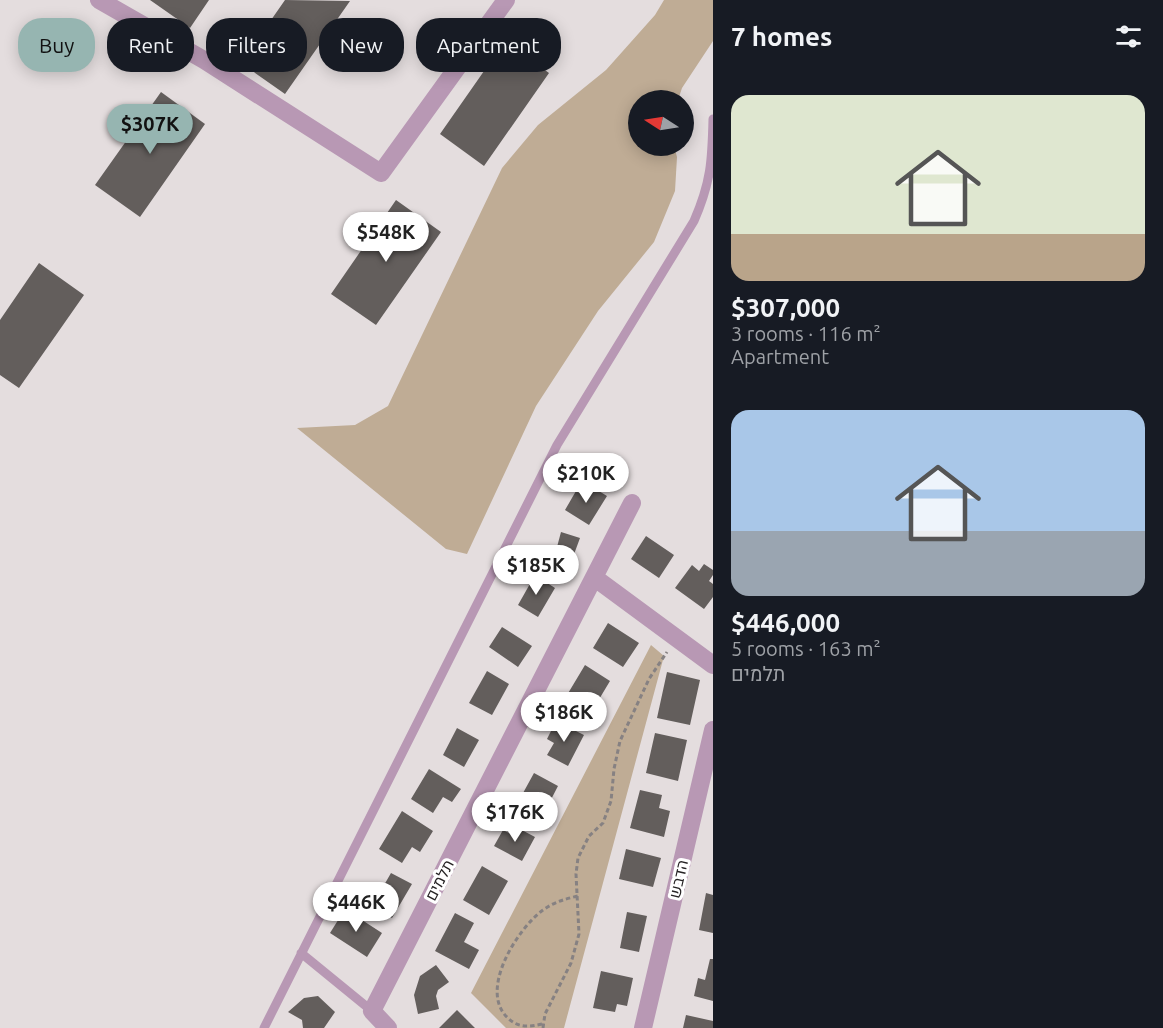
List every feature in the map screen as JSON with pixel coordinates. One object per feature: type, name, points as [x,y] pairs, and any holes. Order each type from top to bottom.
[{"type":"street","points":[[99,0],[204,60],[381,173],[506,0]]},
{"type":"street","name":"תלמים","points":[[372,1011],[632,503]]},
{"type":"street","points":[[595,578],[713,665]]},
{"type":"street","name":"הדבש","points":[[643,1028],[713,730]]},
{"type":"street","points":[[372,1011],[388,1028]]},
{"type":"lane","points":[[264,1028],[557,445],[694,221],[707,192],[711,173],[713,119]]},
{"type":"lane","points":[[301,953],[372,1011]]},
{"type":"path","points":[[578,896],[556,901],[542,911],[525,928],[511,949],[500,973],[495,993],[500,1010],[511,1021],[527,1028],[543,1026],[545,1014],[571,963],[579,934],[578,896],[576,874],[578,858],[589,836],[603,823],[611,801],[620,741],[649,679],[677,638]]},
{"type":"shaded area","points":[[664,0],[713,0],[713,41],[681,90],[628,90],[628,156],[677,156],[675,191],[654,242],[598,311],[536,406],[467,554],[446,549],[297,428],[355,425],[388,406],[502,168],[538,125],[606,70],[655,15]]},
{"type":"shaded area","points":[[651,645],[664,656],[564,1028],[506,1028],[471,993]]},
{"type":"building","points":[[150,0],[209,0],[194,22],[194,18],[176,18]]},
{"type":"building","points":[[285,0],[350,1],[338,18],[319,18],[319,45],[307,63],[307,18],[272,18]]},
{"type":"building","points":[[254,72],[300,72],[285,94]]},
{"type":"building","points":[[483,72],[549,73],[484,166],[440,134]]},
{"type":"building","points":[[161,92],[205,124],[140,217],[95,185]]},
{"type":"building","points":[[396,200],[441,232],[376,325],[331,294]]},
{"type":"building","points":[[39,263],[84,295],[19,388],[0,375],[0,320]]},
{"type":"building","points":[[589,485],[607,496],[589,525],[565,510],[576,491],[583,495]]},
{"type":"building","points":[[561,532],[580,538],[573,557],[560,570],[547,557],[557,547]]},
{"type":"building","points":[[646,536],[674,555],[659,578],[631,559]]},
{"type":"building","points":[[704,564],[713,570],[709,581],[713,584],[713,597],[704,609],[675,588],[692,565],[699,571]]},
{"type":"building","points":[[535,575],[555,588],[538,617],[518,605]]},
{"type":"building","points":[[608,623],[639,643],[623,667],[593,648]]},
{"type":"building","points":[[502,627],[532,646],[518,667],[489,647]]},
{"type":"building","points":[[585,665],[610,681],[598,701],[590,696],[584,706],[567,695]]},
{"type":"building","points":[[487,671],[509,684],[492,715],[469,703]]},
{"type":"building","points":[[667,672],[700,680],[690,725],[657,718]]},
{"type":"building","points":[[556,721],[584,735],[568,766],[547,755],[554,743],[547,739]]},
{"type":"building","points":[[457,728],[479,740],[464,767],[443,755]]},
{"type":"building","points":[[655,733],[687,740],[678,781],[646,773]]},
{"type":"building","points":[[429,769],[461,789],[452,802],[443,797],[433,813],[411,799]]},
{"type":"building","points":[[534,773],[558,786],[542,817],[517,804]]},
{"type":"building","points":[[640,790],[662,795],[659,808],[670,811],[664,837],[630,828]]},
{"type":"building","points":[[402,811],[433,831],[420,852],[412,847],[402,863],[379,849]]},
{"type":"building","points":[[518,828],[535,837],[522,861],[494,846],[503,830],[513,835]]},
{"type":"building","points":[[626,849],[661,858],[653,887],[619,879]]},
{"type":"building","points":[[482,866],[508,881],[489,915],[463,900]]},
{"type":"building","points":[[391,873],[412,884],[392,918],[372,906]]},
{"type":"building","points":[[706,893],[713,895],[713,933],[699,930]]},
{"type":"building","points":[[345,909],[382,933],[367,957],[330,933]]},
{"type":"building","points":[[627,912],[647,916],[639,952],[620,948]]},
{"type":"building","points":[[455,913],[474,923],[464,942],[479,950],[469,969],[435,951]]},
{"type":"building","points":[[710,959],[713,959],[713,1001],[694,996],[698,978],[705,980]]},
{"type":"building","points":[[436,965],[449,982],[438,990],[436,996],[439,1009],[418,1014],[414,995],[420,976]]},
{"type":"building","points":[[601,971],[633,978],[627,1006],[617,1004],[615,1012],[593,1008]]},
{"type":"building","points":[[318,996],[335,1012],[324,1028],[303,1028],[302,1020],[288,1012],[304,998]]},
{"type":"building","points":[[457,1010],[475,1028],[439,1028]]},
{"type":"building","points":[[686,1015],[713,1021],[713,1028],[683,1028]]}]
